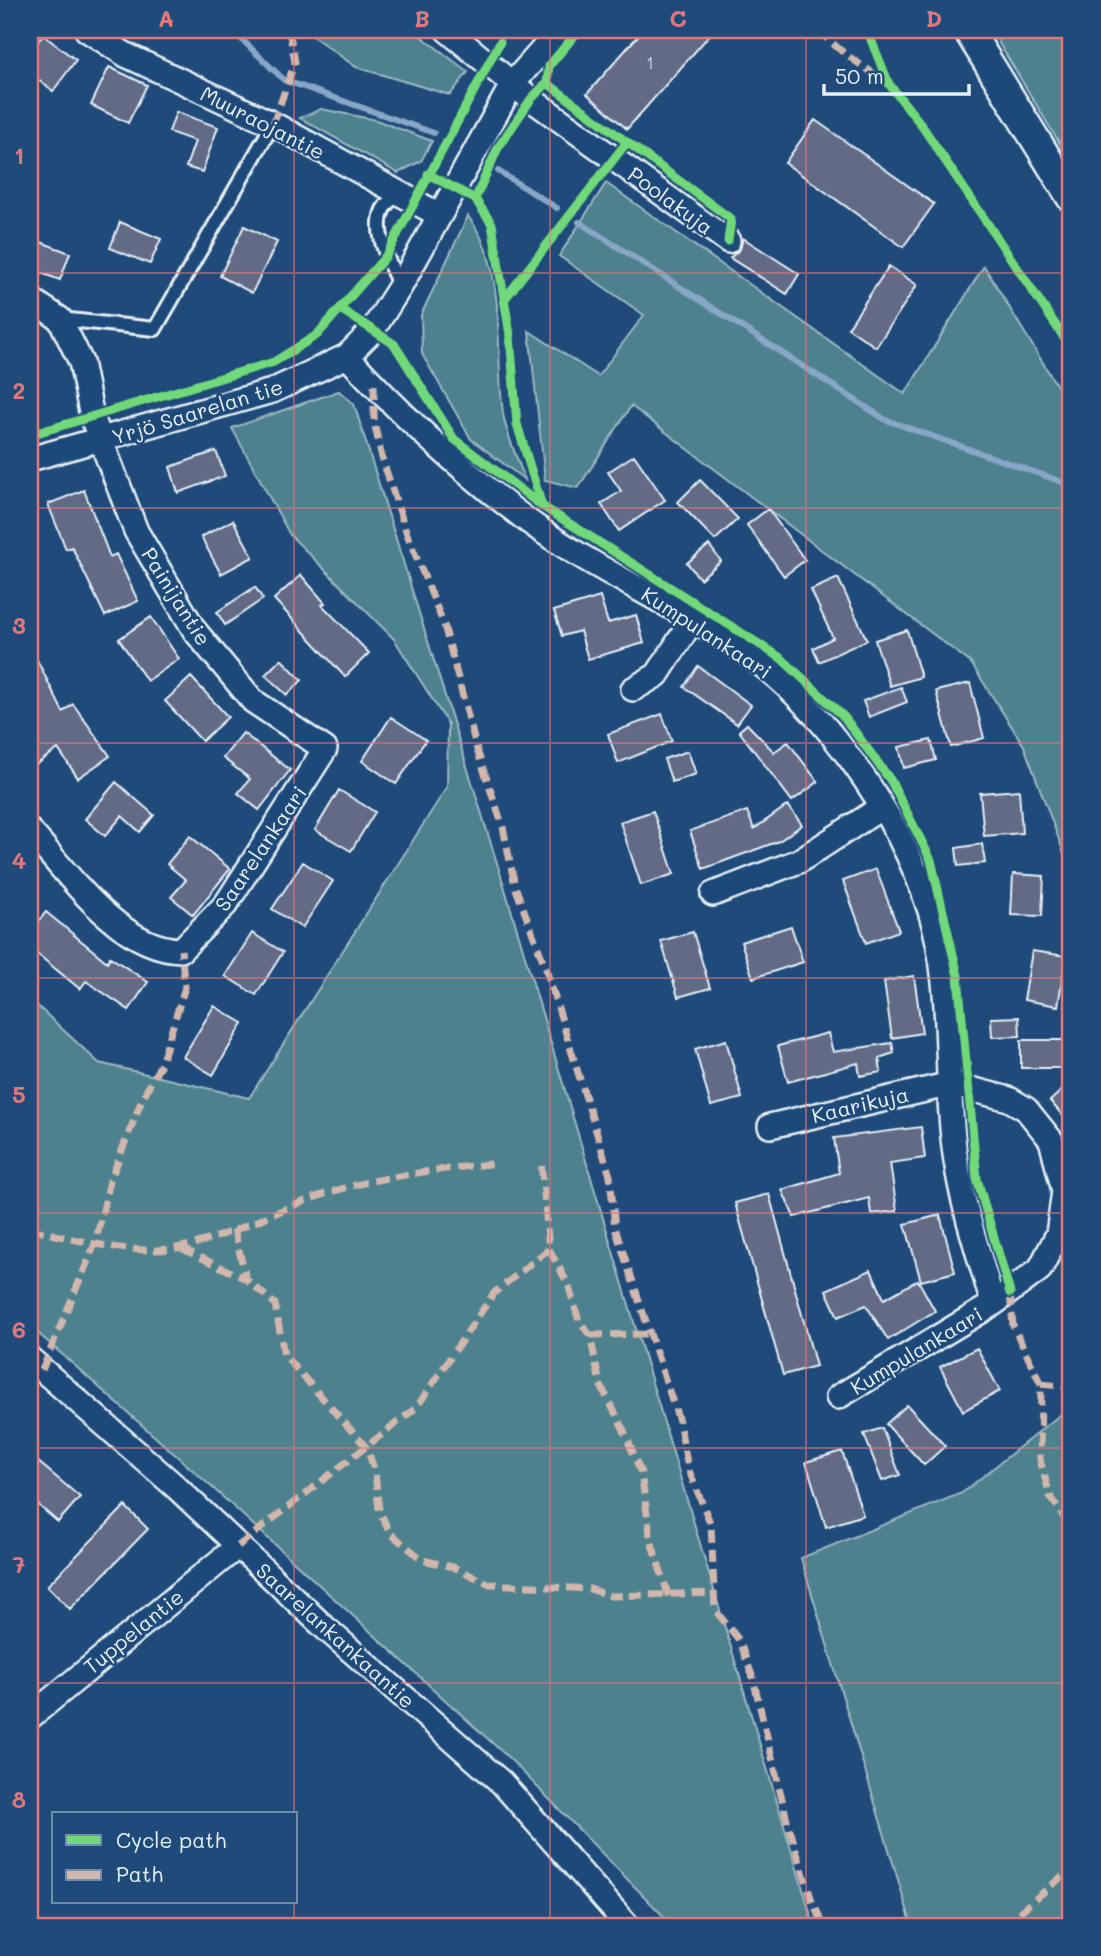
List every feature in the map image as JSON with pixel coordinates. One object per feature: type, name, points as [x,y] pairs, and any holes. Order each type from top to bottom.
[{"type":"street","name":"Muuraojantie","points":[[87,30],[126,55],[273,124],[439,215]]},
{"type":"street","name":"Poolakuja","points":[[447,30],[513,83],[728,241]]},
{"type":"street","name":"Yrjö Saarelan tie","points":[[30,459],[272,391],[347,356],[372,331],[400,287],[513,83],[560,30]]},
{"type":"street","points":[[968,30],[1071,197]]},
{"type":"street","points":[[30,299],[60,318]]},
{"type":"street","name":"Painijantie","points":[[60,318],[81,362],[92,417],[136,531],[195,631],[253,701],[325,749]]},
{"type":"street","name":"Kumpulankaari","points":[[347,356],[403,416],[529,522],[733,644],[776,675],[829,732],[882,807],[910,861],[931,913],[942,978],[956,1161],[993,1304]]},
{"type":"street","points":[[633,690],[657,675],[692,621]]},
{"type":"street","name":"Saarelankaari","points":[[30,831],[106,916],[160,950],[181,950],[226,904],[325,749]]},
{"type":"street","points":[[713,894],[799,861],[882,807]]},
{"type":"street","name":"Kumpulankaari","points":[[838,1397],[993,1304],[1040,1269],[1058,1234],[1064,1191],[1051,1140],[1027,1109],[1009,1099],[951,1084]]},
{"type":"street","name":"Kaarikuja","points":[[770,1126],[828,1110],[951,1084]]},
{"type":"street","name":"Saarelankankaantie","points":[[30,1359],[323,1626],[502,1783],[628,1926]]},
{"type":"street","name":"Tuppelantie","points":[[30,1717],[238,1546]]},
{"type":"lane","points":[[60,318],[155,329],[273,124]]},
{"type":"lane","points":[[400,195],[385,205],[381,222],[386,256],[400,287]]},
{"type":"green space","points":[[304,30],[413,30],[468,72],[450,95],[356,67]]},
{"type":"green space","points":[[991,30],[1071,30],[1071,162]]},
{"type":"green space","points":[[321,109],[376,120],[432,141],[421,161],[398,173],[300,118]]},
{"type":"green space","points":[[606,183],[905,394],[984,266],[1071,409],[1071,872],[1024,746],[971,663],[631,406],[578,488],[545,480],[529,331],[598,376],[644,315],[559,256]]},
{"type":"green space","points":[[468,216],[481,237],[490,261],[498,311],[503,413],[525,480],[471,439],[422,354],[421,315]]},
{"type":"green space","points":[[339,391],[354,404],[502,879],[814,1926],[673,1926],[511,1760],[214,1489],[30,1326],[30,999],[99,1063],[249,1098],[447,787],[448,724],[394,639],[290,535],[232,428]]},
{"type":"green space","points":[[1071,1406],[1071,1926],[912,1926],[801,1558],[962,1493]]},
{"type":"building","points":[[643,30],[714,30],[627,129],[587,94]]},
{"type":"building","points":[[43,35],[76,60],[53,91],[30,74],[30,52]]},
{"type":"building","points":[[109,67],[147,85],[128,123],[91,105]]},
{"type":"building","points":[[176,112],[218,127],[202,172],[186,167],[195,141],[169,132]]},
{"type":"building","points":[[815,120],[934,204],[903,247],[785,163]]},
{"type":"building","points":[[120,222],[161,239],[150,264],[110,248]]},
{"type":"building","points":[[244,226],[277,242],[252,293],[220,276]]},
{"type":"building","points":[[30,238],[70,253],[60,280],[30,269]]},
{"type":"building","points":[[743,238],[799,274],[787,294],[730,258],[740,249]]},
{"type":"building","points":[[889,266],[917,285],[876,347],[848,328]]},
{"type":"building","points":[[216,451],[225,476],[178,493],[170,467]]},
{"type":"building","points":[[634,455],[665,500],[619,531],[601,504],[621,491],[608,472]]},
{"type":"building","points":[[700,480],[738,519],[715,540],[678,502]]},
{"type":"building","points":[[84,490],[110,557],[116,554],[138,601],[105,616],[72,547],[66,549],[48,504]]},
{"type":"building","points":[[768,509],[805,560],[784,576],[747,525]]},
{"type":"building","points":[[233,520],[253,557],[221,574],[201,537]]},
{"type":"building","points":[[709,545],[721,561],[700,579],[687,563]]},
{"type":"building","points":[[301,575],[325,603],[322,605],[369,653],[345,677],[274,599]]},
{"type":"building","points":[[838,578],[867,640],[819,662],[813,648],[833,638],[811,590]]},
{"type":"building","points":[[255,587],[263,599],[225,625],[217,612]]},
{"type":"building","points":[[600,597],[608,623],[636,615],[644,643],[588,659],[580,631],[562,636],[554,611]]},
{"type":"building","points":[[151,617],[179,659],[147,681],[119,639]]},
{"type":"building","points":[[907,630],[921,677],[890,686],[875,640]]},
{"type":"building","points":[[30,646],[63,712],[73,704],[110,756],[78,778],[58,749],[30,769],[30,735],[38,729],[30,712]]},
{"type":"building","points":[[281,659],[302,680],[287,695],[265,675]]},
{"type":"building","points":[[698,666],[751,705],[737,724],[684,687]]},
{"type":"building","points":[[191,677],[228,717],[202,741],[165,701]]},
{"type":"building","points":[[970,683],[984,738],[951,747],[936,691]]},
{"type":"building","points":[[901,687],[907,702],[869,717],[863,701]]},
{"type":"building","points":[[662,714],[672,741],[618,763],[608,734]]},
{"type":"building","points":[[391,717],[426,740],[396,784],[362,761]]},
{"type":"building","points":[[747,724],[774,752],[788,742],[818,782],[792,801],[739,731]]},
{"type":"building","points":[[243,733],[290,770],[259,810],[238,793],[250,779],[223,758]]},
{"type":"building","points":[[931,740],[936,760],[904,768],[899,747]]},
{"type":"building","points":[[688,751],[696,774],[672,782],[664,759]]},
{"type":"building","points":[[116,782],[154,815],[140,832],[122,816],[105,836],[85,819]]},
{"type":"building","points":[[339,790],[375,812],[351,851],[315,830]]},
{"type":"building","points":[[1019,790],[1022,833],[984,836],[980,793]]},
{"type":"building","points":[[788,805],[802,825],[779,841],[703,869],[690,831],[747,811],[754,829]]},
{"type":"building","points":[[653,811],[674,874],[641,885],[620,822]]},
{"type":"building","points":[[190,836],[230,869],[193,915],[171,897],[186,880],[167,864]]},
{"type":"building","points":[[982,844],[985,863],[958,866],[956,848]]},
{"type":"building","points":[[303,862],[333,881],[302,928],[272,909]]},
{"type":"building","points":[[876,869],[899,931],[866,943],[843,881]]},
{"type":"building","points":[[1013,874],[1044,876],[1042,916],[1011,915]]},
{"type":"building","points":[[46,912],[107,962],[110,957],[148,982],[129,1010],[86,981],[80,989],[30,948],[30,932]]},
{"type":"building","points":[[791,926],[803,962],[753,978],[741,942]]},
{"type":"building","points":[[693,932],[710,988],[678,997],[661,941]]},
{"type":"building","points":[[252,933],[283,952],[256,995],[225,976]]},
{"type":"building","points":[[1032,951],[1066,956],[1058,1006],[1024,1000]]},
{"type":"building","points":[[914,976],[922,1033],[892,1038],[884,981]]},
{"type":"building","points":[[214,1006],[243,1023],[213,1075],[183,1057]]},
{"type":"building","points":[[1019,1017],[1020,1036],[992,1037],[991,1018]]},
{"type":"building","points":[[828,1033],[833,1052],[892,1043],[894,1053],[879,1058],[881,1072],[860,1076],[858,1063],[788,1082],[778,1046]]},
{"type":"building","points":[[726,1040],[742,1098],[711,1106],[695,1049]]},
{"type":"building","points":[[1021,1040],[1065,1040],[1065,1068],[1021,1068]]},
{"type":"building","points":[[1071,1082],[1071,1125],[1050,1101]]},
{"type":"building","points":[[921,1127],[925,1158],[890,1163],[897,1211],[871,1214],[869,1198],[794,1217],[782,1190],[839,1173],[834,1138]]},
{"type":"building","points":[[769,1194],[816,1366],[783,1375],[735,1203]]},
{"type":"building","points":[[940,1215],[955,1272],[921,1281],[905,1224]]},
{"type":"building","points":[[871,1270],[884,1299],[918,1280],[935,1311],[888,1340],[866,1305],[838,1317],[826,1290]]},
{"type":"building","points":[[977,1348],[1000,1391],[963,1411],[940,1367]]},
{"type":"building","points":[[907,1405],[945,1446],[924,1465],[886,1424]]},
{"type":"building","points":[[882,1428],[900,1475],[882,1481],[864,1434]]},
{"type":"building","points":[[842,1451],[863,1515],[826,1527],[806,1462]]},
{"type":"building","points":[[30,1455],[80,1497],[58,1522],[30,1498]]},
{"type":"building","points":[[125,1506],[148,1529],[70,1609],[47,1586]]},
{"type":"waterway","points":[[232,30],[284,80],[434,133]]},
{"type":"waterway","points":[[498,171],[557,208]]},
{"type":"waterway","points":[[579,222],[886,420],[1071,485]]},
{"type":"marked path","points":[[273,124],[295,62],[289,30]]},
{"type":"marked path","points":[[817,30],[845,54],[886,82]]},
{"type":"marked path","points":[[374,385],[374,422],[382,458],[407,534],[444,625],[477,750],[503,827],[515,886],[546,969],[610,1176],[615,1228],[679,1421],[688,1468],[711,1525],[715,1610],[739,1640],[753,1678],[787,1820],[812,1901],[824,1926]]},
{"type":"marked path","points":[[42,1370],[95,1244],[110,1181],[143,1097],[161,1064],[185,987],[181,950]]},
{"type":"marked path","points":[[238,1546],[416,1408],[494,1293],[549,1249],[541,1161]]},
{"type":"marked path","points":[[30,1229],[123,1248],[174,1248],[215,1237],[338,1190],[406,1175],[498,1163]]},
{"type":"marked path","points":[[234,1229],[246,1279]]},
{"type":"marked path","points":[[181,1248],[246,1279],[275,1304],[284,1355],[367,1448],[375,1472],[379,1510],[390,1533],[423,1560],[453,1567],[490,1584],[590,1589],[611,1596],[714,1593]]},
{"type":"marked path","points":[[549,1249],[568,1284],[579,1321],[590,1335],[600,1384],[623,1428],[641,1473],[651,1541],[669,1597]]},
{"type":"marked path","points":[[1010,1293],[1013,1326],[1041,1384],[1040,1460],[1050,1496],[1071,1528]]},
{"type":"marked path","points":[[590,1335],[650,1334]]},
{"type":"marked path","points":[[1041,1384],[1071,1387]]},
{"type":"marked path","points":[[1003,1926],[1071,1869]]},
{"type":"cycle path","points":[[475,199],[498,148],[531,99],[547,83],[549,66],[579,30]]},
{"type":"cycle path","points":[[867,30],[889,84],[920,123],[1071,348]]},
{"type":"cycle path","points":[[30,435],[274,362],[317,335],[386,256],[500,42]]},
{"type":"cycle path","points":[[547,83],[731,219],[728,241]]},
{"type":"cycle path","points":[[504,300],[627,142]]},
{"type":"cycle path","points":[[428,174],[475,199],[492,224],[510,335],[517,424],[542,506]]},
{"type":"cycle path","points":[[342,310],[394,344],[454,439],[542,506],[781,658],[844,717],[891,781],[931,860],[958,976],[977,1179],[1010,1293]]}]
